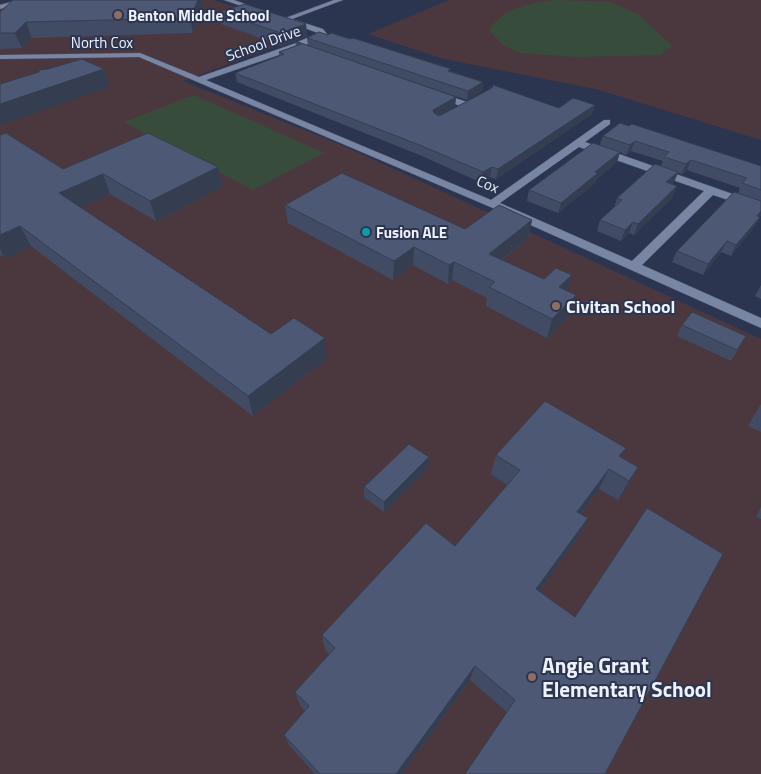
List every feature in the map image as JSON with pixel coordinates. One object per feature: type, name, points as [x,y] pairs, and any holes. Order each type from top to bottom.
[{"type":"street","points":[[0,7],[27,0]]},
{"type":"street","name":"School Drive","points":[[226,0],[269,14]]},
{"type":"street","points":[[286,20],[340,0]]},
{"type":"street","name":"School Drive","points":[[199,80],[296,46],[322,34],[320,31],[277,17]]},
{"type":"street","points":[[296,46],[305,49]]},
{"type":"street","name":"North Cox","points":[[0,57],[114,54],[140,56],[199,80]]},
{"type":"street","name":"Cox","points":[[199,80],[492,204],[761,323]]},
{"type":"street","points":[[431,92],[470,103],[453,113]]},
{"type":"street","points":[[492,204],[607,122]]},
{"type":"street","points":[[578,143],[761,208]]},
{"type":"street","points":[[634,266],[712,190]]},
{"type":"shaded area","points":[[15,0],[213,0],[306,31],[302,37],[183,81],[346,147],[761,339],[761,774],[0,774],[0,4]]},
{"type":"shaded area","points":[[449,0],[761,0],[761,140],[596,89],[444,59],[368,34]]},
{"type":"green space","points":[[558,0],[611,2],[639,15],[672,46],[660,55],[579,57],[520,53],[502,44],[489,30],[502,16],[519,7]]},
{"type":"green space","points":[[194,95],[324,153],[253,190],[124,122]]},
{"type":"building","points":[[13,0],[198,0],[190,18],[26,22],[15,33],[0,33],[0,12]]},
{"type":"building","points":[[245,4],[306,24],[281,33],[219,12]]},
{"type":"building","points":[[319,32],[328,35],[331,33],[350,39],[353,38],[451,69],[448,71],[483,82],[468,91],[307,38]]},
{"type":"building","points":[[295,41],[456,97],[433,110],[439,116],[492,88],[493,85],[559,108],[573,98],[595,105],[498,169],[492,167],[483,172],[422,146],[235,73],[284,54],[279,52],[301,44]]},
{"type":"building","points":[[82,59],[104,69],[0,104],[0,84],[39,72],[39,70]]},
{"type":"building","points":[[620,123],[629,126],[632,124],[761,166],[761,190],[742,183],[747,178],[691,160],[686,164],[664,157],[669,152],[635,141],[630,145],[603,136]]},
{"type":"building","points":[[6,133],[63,169],[148,133],[218,167],[150,201],[103,174],[59,193],[271,334],[294,318],[325,338],[248,396],[20,226],[0,235],[0,135]]},
{"type":"building","points":[[593,143],[620,152],[595,172],[598,173],[561,203],[529,190]]},
{"type":"building","points":[[655,164],[678,172],[666,182],[677,186],[638,224],[633,222],[625,230],[600,220],[622,200],[617,198]]},
{"type":"building","points":[[342,173],[465,229],[499,205],[532,220],[489,254],[544,279],[556,268],[572,275],[559,287],[576,295],[552,319],[489,287],[495,282],[454,262],[449,265],[414,247],[394,261],[285,205]]},
{"type":"building","points":[[734,192],[761,201],[761,211],[757,216],[760,217],[736,245],[727,241],[708,264],[677,251]]},
{"type":"building","points":[[692,312],[746,336],[737,350],[682,325]]},
{"type":"building","points":[[545,401],[626,448],[619,456],[638,467],[629,481],[609,469],[577,512],[588,518],[536,589],[575,617],[647,508],[723,554],[605,774],[465,774],[515,700],[475,666],[396,774],[320,774],[284,735],[309,706],[295,692],[335,648],[322,635],[426,523],[455,546],[520,470],[496,455]]},
{"type":"building","points":[[409,444],[429,457],[384,502],[364,487]]},
{"type":"place","name":"Benton Middle School","points":[[118,15]]},
{"type":"place","name":"Fusion ALE","points":[[366,232]]},
{"type":"place","name":"Civitan School","points":[[556,306]]},
{"type":"place","name":"Angie Grant Elementary School","points":[[532,677]]}]
